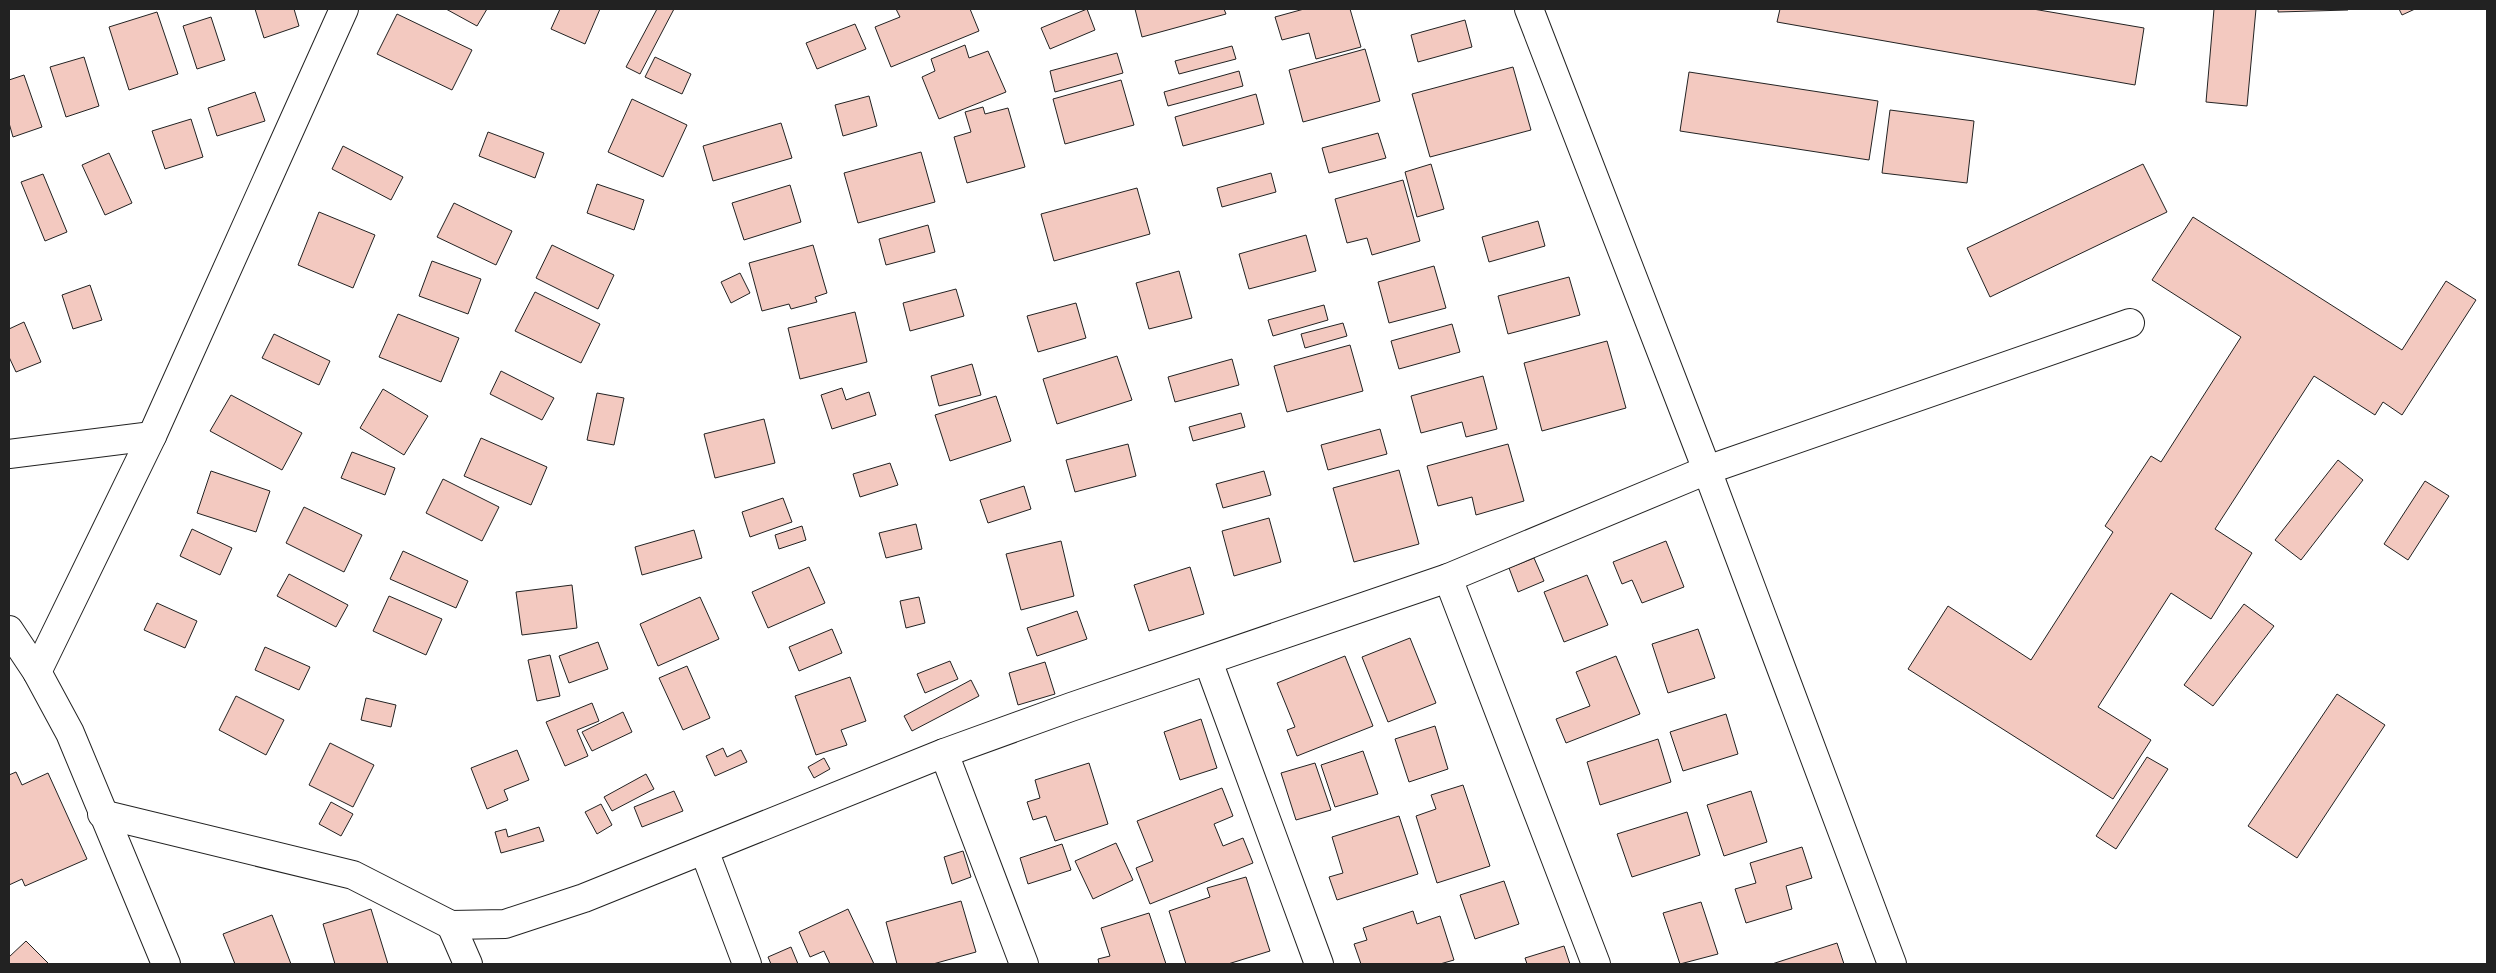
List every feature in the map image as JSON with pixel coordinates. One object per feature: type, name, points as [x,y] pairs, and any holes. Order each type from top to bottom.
[{"type":"street","points":[[37,672],[152,436],[344,9]]},
{"type":"street","points":[[1528,9],[1707,470],[1892,964]]},
{"type":"street","points":[[102,814],[353,874],[451,925],[505,924],[584,898],[944,753],[1071,707],[1448,578],[1707,470],[2130,323]]},
{"type":"street","points":[[9,454],[152,436]]},
{"type":"street","points":[[1448,578],[1596,964]]},
{"type":"street","points":[[9,630],[37,672],[70,733],[102,814],[166,964]]},
{"type":"street","points":[[1208,661],[1319,964]]},
{"type":"street","points":[[944,753],[1024,964]]},
{"type":"street","points":[[704,850],[747,964]]},
{"type":"street","points":[[451,925],[468,964]]},
{"type":"building","points":[[255,9],[294,9],[299,26],[264,38]]},
{"type":"building","points":[[446,9],[487,9],[477,26]]},
{"type":"building","points":[[560,9],[600,9],[585,44],[551,29]]},
{"type":"building","points":[[657,9],[674,9],[640,74],[626,67]]},
{"type":"building","points":[[896,9],[970,9],[979,31],[891,67],[875,27],[900,17]]},
{"type":"building","points":[[1087,9],[1095,30],[1050,49],[1041,28]]},
{"type":"building","points":[[1135,9],[1224,9],[1226,14],[1142,37]]},
{"type":"building","points":[[1304,9],[1350,9],[1361,47],[1316,59],[1309,33],[1282,40],[1275,17]]},
{"type":"building","points":[[1780,9],[2033,9],[2144,28],[2135,85],[1777,22]]},
{"type":"building","points":[[2214,9],[2256,9],[2247,106],[2206,102]]},
{"type":"building","points":[[2278,9],[2348,9],[2348,10],[2278,12]]},
{"type":"building","points":[[2399,9],[2415,9],[2402,15]]},
{"type":"building","points":[[157,12],[178,74],[129,90],[109,27]]},
{"type":"building","points":[[397,14],[472,50],[452,90],[377,54]]},
{"type":"building","points":[[211,17],[225,60],[197,69],[183,26]]},
{"type":"building","points":[[1465,20],[1472,47],[1418,62],[1411,35]]},
{"type":"building","points":[[855,24],[866,49],[817,69],[806,43]]},
{"type":"building","points":[[965,45],[969,58],[988,51],[1006,92],[939,119],[922,77],[935,71],[931,59]]},
{"type":"building","points":[[1232,46],[1236,59],[1179,74],[1175,61]]},
{"type":"building","points":[[1365,49],[1380,101],[1303,122],[1289,70]]},
{"type":"building","points":[[1117,53],[1123,73],[1055,92],[1050,71]]},
{"type":"building","points":[[84,57],[99,106],[66,117],[50,67]]},
{"type":"building","points":[[655,57],[691,74],[682,94],[645,77]]},
{"type":"building","points":[[1513,67],[1531,130],[1430,157],[1412,94]]},
{"type":"building","points":[[1239,71],[1243,86],[1168,106],[1164,92]]},
{"type":"building","points":[[1689,72],[1878,101],[1869,160],[1680,131]]},
{"type":"building","points":[[24,75],[42,127],[13,137],[9,123],[9,80]]},
{"type":"building","points":[[1121,80],[1134,125],[1065,144],[1053,99]]},
{"type":"building","points":[[255,92],[265,121],[217,136],[208,108]]},
{"type":"building","points":[[1256,94],[1264,124],[1183,146],[1175,117]]},
{"type":"building","points":[[869,96],[877,126],[843,136],[835,105]]},
{"type":"building","points":[[632,99],[687,125],[663,177],[608,152]]},
{"type":"building","points":[[983,107],[985,114],[1008,108],[1025,167],[967,183],[954,137],[971,132],[965,112]]},
{"type":"building","points":[[1890,110],[1974,121],[1967,183],[1882,173]]},
{"type":"building","points":[[191,119],[203,157],[165,169],[152,131]]},
{"type":"building","points":[[781,123],[792,158],[713,181],[703,146]]},
{"type":"building","points":[[488,132],[544,153],[535,178],[479,156]]},
{"type":"building","points":[[1378,133],[1386,158],[1329,173],[1322,148]]},
{"type":"building","points":[[343,146],[403,177],[391,200],[332,169]]},
{"type":"building","points":[[921,152],[935,202],[858,223],[844,173]]},
{"type":"building","points":[[109,153],[132,203],[105,215],[82,165]]},
{"type":"building","points":[[1431,164],[1444,209],[1417,217],[1405,172]]},
{"type":"building","points":[[2143,164],[2167,212],[1990,297],[1967,248]]},
{"type":"building","points":[[1271,173],[1276,192],[1222,207],[1217,188]]},
{"type":"building","points":[[43,174],[67,232],[45,241],[21,182]]},
{"type":"building","points":[[1403,180],[1420,241],[1372,255],[1367,238],[1347,243],[1335,199]]},
{"type":"building","points":[[597,184],[644,200],[634,230],[587,213]]},
{"type":"building","points":[[790,185],[801,222],[744,240],[732,203]]},
{"type":"building","points":[[1137,188],[1150,234],[1054,261],[1041,214]]},
{"type":"building","points":[[454,203],[512,231],[496,265],[437,237]]},
{"type":"building","points":[[319,212],[375,235],[353,288],[298,265]]},
{"type":"building","points":[[2193,217],[2402,350],[2446,281],[2476,300],[2402,415],[2383,402],[2375,415],[2314,376],[2215,529],[2252,553],[2211,619],[2171,593],[2098,707],[2151,740],[2113,799],[1908,669],[1948,606],[2031,660],[2113,532],[2105,526],[2151,456],[2161,462],[2241,337],[2152,280]]},
{"type":"building","points":[[1538,221],[1545,246],[1489,262],[1482,237]]},
{"type":"building","points":[[928,225],[935,252],[886,265],[879,239]]},
{"type":"building","points":[[1306,235],[1316,271],[1249,289],[1239,254]]},
{"type":"building","points":[[552,245],[614,275],[598,309],[536,278]]},
{"type":"building","points":[[813,245],[827,293],[815,297],[817,302],[791,309],[789,304],[762,311],[749,263]]},
{"type":"building","points":[[432,261],[481,279],[468,314],[419,296]]},
{"type":"building","points":[[1434,266],[1446,308],[1389,323],[1378,282]]},
{"type":"building","points":[[1179,271],[1192,318],[1149,329],[1136,283]]},
{"type":"building","points":[[740,273],[750,293],[731,303],[721,282]]},
{"type":"building","points":[[1569,277],[1580,315],[1508,334],[1498,296]]},
{"type":"building","points":[[90,285],[102,320],[73,329],[62,295]]},
{"type":"building","points":[[956,289],[964,316],[910,331],[903,303]]},
{"type":"building","points":[[535,292],[600,324],[581,363],[515,331]]},
{"type":"building","points":[[1076,303],[1086,338],[1038,352],[1027,316]]},
{"type":"building","points":[[1324,305],[1328,320],[1273,336],[1268,320]]},
{"type":"building","points":[[855,312],[867,362],[800,379],[788,328]]},
{"type":"building","points":[[398,314],[459,338],[441,382],[379,357]]},
{"type":"building","points":[[24,322],[41,362],[16,372],[9,357],[9,329]]},
{"type":"building","points":[[1343,323],[1347,336],[1305,348],[1301,334]]},
{"type":"building","points":[[1452,324],[1460,352],[1399,369],[1391,341]]},
{"type":"building","points":[[274,334],[330,361],[319,385],[262,358]]},
{"type":"building","points":[[1607,341],[1626,408],[1542,431],[1524,363]]},
{"type":"building","points":[[1350,345],[1363,391],[1287,412],[1274,366]]},
{"type":"building","points":[[1117,356],[1132,400],[1057,424],[1043,379]]},
{"type":"building","points":[[1232,359],[1239,385],[1175,402],[1168,377]]},
{"type":"building","points":[[972,364],[981,395],[939,406],[931,376]]},
{"type":"building","points":[[501,371],[554,398],[542,420],[490,394]]},
{"type":"building","points":[[1483,376],[1497,429],[1466,437],[1462,422],[1421,433],[1411,396]]},
{"type":"building","points":[[842,388],[846,400],[869,392],[876,415],[832,429],[821,395]]},
{"type":"building","points":[[383,389],[428,416],[404,455],[360,428]]},
{"type":"building","points":[[597,393],[624,398],[614,445],[587,440]]},
{"type":"building","points":[[231,395],[302,433],[282,470],[210,431]]},
{"type":"building","points":[[996,396],[1011,441],[950,461],[935,415]]},
{"type":"building","points":[[1241,413],[1245,427],[1193,441],[1189,427]]},
{"type":"building","points":[[764,419],[775,463],[715,478],[704,434]]},
{"type":"building","points":[[1380,429],[1387,454],[1328,470],[1321,445]]},
{"type":"building","points":[[481,438],[547,467],[531,505],[464,476]]},
{"type":"building","points":[[1128,444],[1136,476],[1075,492],[1066,460]]},
{"type":"building","points":[[1508,444],[1524,501],[1476,515],[1472,497],[1438,506],[1427,466]]},
{"type":"building","points":[[352,452],[395,468],[385,495],[341,478]]},
{"type":"building","points":[[2338,460],[2363,480],[2301,560],[2275,540]]},
{"type":"building","points":[[890,463],[898,485],[860,497],[853,474]]},
{"type":"building","points":[[1399,470],[1419,544],[1354,562],[1333,488]]},
{"type":"building","points":[[211,471],[270,491],[256,532],[197,513]]},
{"type":"building","points":[[1264,471],[1271,495],[1223,508],[1216,484]]},
{"type":"building","points":[[443,479],[499,507],[482,541],[426,513]]},
{"type":"building","points":[[2425,481],[2449,496],[2408,560],[2384,544]]},
{"type":"building","points":[[1024,486],[1031,509],[988,523],[980,500]]},
{"type":"building","points":[[783,498],[792,522],[750,537],[742,512]]},
{"type":"building","points":[[304,507],[362,535],[344,572],[286,543]]},
{"type":"building","points":[[1269,518],[1281,562],[1234,576],[1222,531]]},
{"type":"building","points":[[916,524],[922,549],[886,558],[879,533]]},
{"type":"building","points":[[802,526],[806,540],[779,549],[775,535]]},
{"type":"building","points":[[192,529],[232,548],[220,575],[180,556]]},
{"type":"building","points":[[694,530],[702,558],[642,575],[635,547]]},
{"type":"building","points":[[1061,541],[1074,596],[1021,610],[1006,554]]},
{"type":"building","points":[[1666,541],[1684,587],[1642,603],[1632,580],[1622,584],[1613,562]]},
{"type":"building","points":[[403,551],[468,581],[456,608],[390,579]]},
{"type":"building","points":[[1534,558],[1544,581],[1518,592],[1509,568]]},
{"type":"building","points":[[809,567],[825,603],[768,628],[752,592]]},
{"type":"building","points":[[1190,567],[1204,614],[1149,631],[1134,585]]},
{"type":"building","points":[[289,574],[348,605],[336,627],[277,596]]},
{"type":"building","points":[[1587,575],[1608,625],[1564,642],[1544,592]]},
{"type":"building","points":[[572,585],[577,628],[522,635],[516,592]]},
{"type":"building","points":[[389,596],[442,619],[426,655],[373,631]]},
{"type":"building","points":[[700,597],[719,639],[658,666],[640,624]]},
{"type":"building","points":[[919,597],[925,623],[906,628],[900,601]]},
{"type":"building","points":[[157,603],[197,621],[185,648],[144,630]]},
{"type":"building","points":[[2244,604],[2274,626],[2213,706],[2184,685]]},
{"type":"building","points":[[1077,611],[1087,639],[1037,656],[1027,628]]},
{"type":"building","points":[[832,629],[842,653],[799,671],[789,647]]},
{"type":"building","points":[[1698,629],[1715,678],[1668,693],[1652,644]]},
{"type":"building","points":[[1410,638],[1436,703],[1388,722],[1362,657]]},
{"type":"building","points":[[598,642],[608,669],[569,683],[559,656]]},
{"type":"building","points":[[265,647],[310,667],[299,690],[255,670]]},
{"type":"building","points":[[550,655],[560,696],[537,701],[528,660]]},
{"type":"building","points":[[1345,656],[1373,726],[1297,756],[1287,730],[1295,727],[1277,683]]},
{"type":"building","points":[[1616,656],[1640,714],[1566,743],[1556,719],[1590,706],[1576,672]]},
{"type":"building","points":[[950,661],[958,679],[925,693],[917,674]]},
{"type":"building","points":[[1045,662],[1055,694],[1018,705],[1009,673]]},
{"type":"building","points":[[687,666],[710,718],[683,730],[659,678]]},
{"type":"building","points":[[850,677],[866,721],[841,730],[847,745],[816,755],[795,696]]},
{"type":"building","points":[[971,680],[979,696],[912,731],[904,716]]},
{"type":"building","points":[[2337,694],[2385,725],[2297,858],[2248,826]]},
{"type":"building","points":[[236,696],[284,720],[266,755],[219,730]]},
{"type":"building","points":[[366,698],[396,705],[391,727],[361,720]]},
{"type":"building","points":[[592,703],[599,721],[577,730],[588,756],[565,766],[546,722]]},
{"type":"building","points":[[623,712],[632,732],[592,751],[582,732]]},
{"type":"building","points":[[1726,714],[1738,754],[1683,771],[1670,732]]},
{"type":"building","points":[[1201,719],[1217,768],[1180,780],[1164,732]]},
{"type":"building","points":[[1435,726],[1448,769],[1409,782],[1395,739]]},
{"type":"building","points":[[1658,739],[1671,782],[1600,805],[1587,762]]},
{"type":"building","points":[[330,743],[374,765],[353,807],[309,785]]},
{"type":"building","points":[[723,748],[727,757],[741,750],[747,762],[715,776],[706,756]]},
{"type":"building","points":[[517,750],[529,780],[504,790],[508,800],[487,809],[471,768]]},
{"type":"building","points":[[1363,751],[1378,794],[1335,807],[1321,765]]},
{"type":"building","points":[[2147,757],[2168,769],[2116,849],[2096,836]]},
{"type":"building","points":[[824,758],[830,769],[814,778],[808,767]]},
{"type":"building","points":[[1089,763],[1108,824],[1055,841],[1046,816],[1033,820],[1027,802],[1040,798],[1035,780]]},
{"type":"building","points":[[1315,763],[1331,810],[1296,820],[1281,773]]},
{"type":"building","points":[[16,772],[22,785],[48,773],[87,859],[25,886],[22,879],[9,885],[9,775]]},
{"type":"building","points":[[646,774],[654,789],[612,811],[604,797]]},
{"type":"building","points":[[1463,785],[1490,866],[1437,883],[1416,816],[1436,809],[1431,795]]},
{"type":"building","points":[[1222,788],[1233,816],[1214,824],[1223,846],[1243,838],[1253,863],[1150,904],[1136,868],[1153,861],[1137,821]]},
{"type":"building","points":[[674,791],[683,811],[642,827],[634,807]]},
{"type":"building","points":[[1751,791],[1767,842],[1724,856],[1707,805]]},
{"type":"building","points":[[331,802],[353,814],[341,836],[319,824]]},
{"type":"building","points":[[601,804],[612,825],[597,834],[585,812]]},
{"type":"building","points":[[1687,812],[1700,855],[1632,877],[1617,834]]},
{"type":"building","points":[[1399,816],[1418,874],[1337,900],[1329,877],[1343,873],[1332,837]]},
{"type":"building","points":[[539,827],[544,841],[501,853],[495,832],[506,829],[508,837]]},
{"type":"building","points":[[1116,843],[1133,880],[1093,899],[1075,861]]},
{"type":"building","points":[[1062,844],[1071,870],[1028,884],[1020,858]]},
{"type":"building","points":[[1802,847],[1812,878],[1786,886],[1792,909],[1746,923],[1735,889],[1756,883],[1750,863]]},
{"type":"building","points":[[963,851],[971,877],[952,884],[944,857]]},
{"type":"building","points":[[1246,877],[1270,951],[1228,964],[1186,964],[1169,911],[1210,897],[1207,888]]},
{"type":"building","points":[[1504,881],[1519,924],[1475,939],[1460,895]]},
{"type":"building","points":[[961,901],[976,952],[933,964],[897,964],[886,922]]},
{"type":"building","points":[[1701,902],[1718,954],[1680,964],[1663,913]]},
{"type":"building","points":[[371,909],[388,964],[335,964],[323,924]]},
{"type":"building","points":[[848,909],[874,964],[830,964],[824,951],[810,957],[799,932]]},
{"type":"building","points":[[1413,911],[1417,924],[1440,916],[1454,960],[1440,964],[1361,964],[1354,944],[1367,940],[1363,928]]},
{"type":"building","points":[[1149,913],[1166,964],[1099,964],[1098,959],[1110,956],[1101,928]]},
{"type":"building","points":[[272,915],[291,964],[235,964],[223,934]]},
{"type":"building","points":[[26,941],[49,964],[9,964],[9,957]]},
{"type":"building","points":[[1837,943],[1844,964],[1772,964]]},
{"type":"building","points":[[1564,946],[1570,964],[1527,964],[1525,958]]},
{"type":"building","points":[[791,947],[798,964],[771,964],[768,957]]}]
